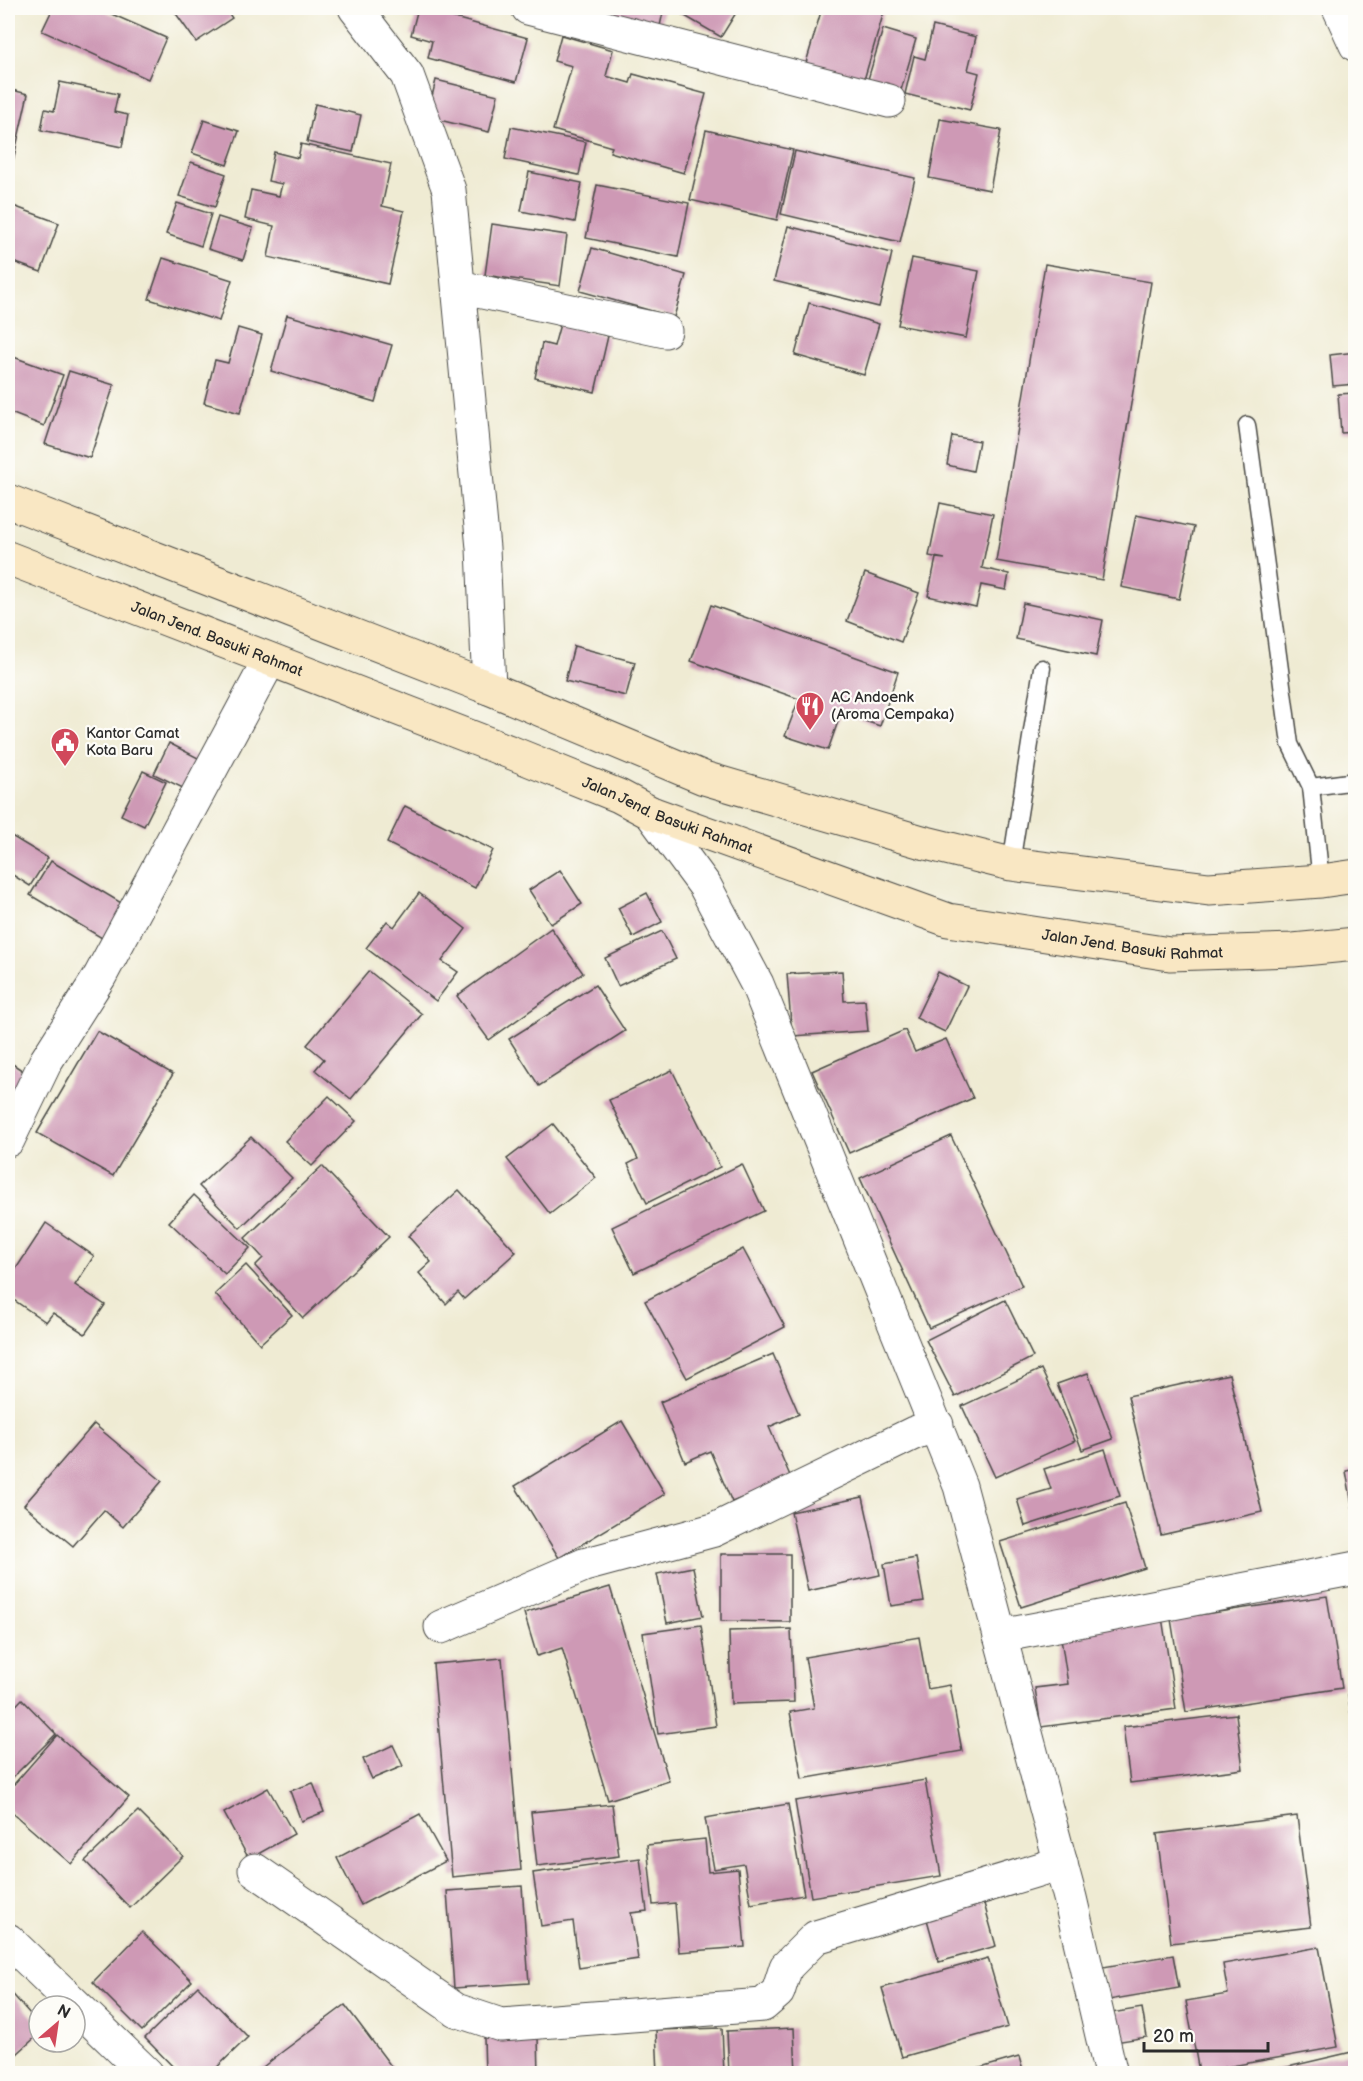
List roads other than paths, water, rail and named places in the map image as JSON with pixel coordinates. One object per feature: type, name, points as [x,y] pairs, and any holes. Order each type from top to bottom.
[{"type":"main road","points":[[8,501],[489,688],[704,778],[922,842],[1011,864],[1209,889],[1321,882],[1356,876]]},
{"type":"main road","name":"Jalan Jend. Basuki Rahmat","points":[[8,558],[269,661],[515,754],[620,796],[651,813],[948,920],[1052,938],[1170,954],[1293,950],[1356,944]]},
{"type":"street","points":[[355,8],[407,75],[449,190],[483,548],[489,688]]},
{"type":"street","points":[[528,8],[889,101]]},
{"type":"street","points":[[1339,8],[1356,45]]},
{"type":"street","points":[[459,287],[665,331]]},
{"type":"street","points":[[8,1140],[46,1061],[100,976],[269,661]]},
{"type":"street","points":[[651,813],[705,886],[757,984],[960,1486],[1061,1863],[1111,2073]]},
{"type":"street","points":[[441,1627],[584,1565],[714,1530],[914,1433],[937,1425]]},
{"type":"street","points":[[1000,1636],[1356,1568]]},
{"type":"street","points":[[255,1870],[456,2010],[501,2025],[763,2005],[778,1992],[786,1967],[816,1937],[1061,1863]]},
{"type":"street","points":[[8,1940],[147,2073]]},
{"type":"lane","points":[[1247,425],[1290,744],[1311,788],[1321,882]]},
{"type":"lane","points":[[1011,864],[1042,668]]},
{"type":"lane","points":[[1311,788],[1356,781]]},
{"type":"place","name":"AC Andoenk (Aroma Cempaka)","points":[[810,732]]},
{"type":"place","name":"Kantor Camat Kota Baru","points":[[65,768]]}]
